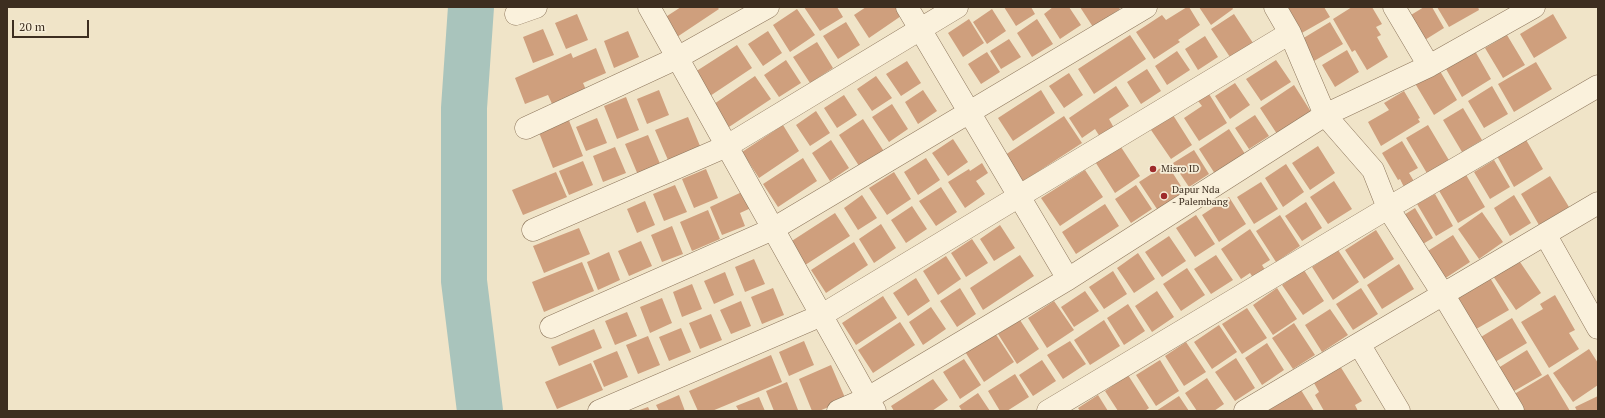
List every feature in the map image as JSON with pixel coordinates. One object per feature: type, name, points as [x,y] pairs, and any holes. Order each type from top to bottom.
[{"type":"street","points":[[516,14],[536,7]]},
{"type":"street","points":[[649,7],[872,405]]},
{"type":"street","points":[[526,128],[677,58],[768,7]]},
{"type":"street","points":[[907,7],[1068,279]]},
{"type":"street","points":[[533,230],[726,146],[957,7]]},
{"type":"street","points":[[551,327],[774,229],[1146,7]]},
{"type":"street","points":[[1275,7],[1290,34],[1325,114],[1373,170],[1388,208],[1443,294],[1513,411]]},
{"type":"street","points":[[1394,7],[1429,66]]},
{"type":"street","points":[[838,411],[872,405],[1325,114],[1429,66],[1511,13],[1534,7]]},
{"type":"street","points":[[599,411],[822,315],[1290,34]]},
{"type":"street","points":[[1048,411],[1388,208],[1598,86]]},
{"type":"street","points":[[1253,409],[1359,344],[1598,203]]},
{"type":"street","points":[[1545,234],[1598,328]]},
{"type":"street","points":[[1359,344],[1399,411]]},
{"type":"building","points":[[681,7],[717,7],[719,9],[677,37],[664,18]]},
{"type":"building","points":[[804,7],[837,7],[843,17],[820,31]]},
{"type":"building","points":[[866,7],[900,7],[904,14],[869,38],[854,15]]},
{"type":"building","points":[[1004,7],[1031,7],[1035,14],[1016,26]]},
{"type":"building","points":[[1053,7],[1069,7],[1081,25],[1060,39],[1044,14]]},
{"type":"building","points":[[1080,7],[1118,7],[1120,9],[1093,27]]},
{"type":"building","points":[[1189,7],[1200,25],[1178,40],[1180,42],[1154,59],[1136,32],[1162,15],[1166,20]]},
{"type":"building","points":[[1199,7],[1232,7],[1233,9],[1211,25]]},
{"type":"building","points":[[1288,7],[1324,7],[1330,17],[1300,34]]},
{"type":"building","points":[[1352,7],[1372,7],[1382,24],[1376,27],[1381,35],[1377,37],[1388,57],[1367,70],[1355,50],[1352,52],[1333,19]]},
{"type":"building","points":[[1424,7],[1432,7],[1444,28],[1420,43],[1406,18]]},
{"type":"building","points":[[1437,7],[1478,7],[1479,10],[1449,27]]},
{"type":"building","points":[[797,9],[815,35],[790,52],[773,25]]},
{"type":"building","points":[[992,9],[1006,31],[987,44],[973,22]]},
{"type":"building","points":[[577,14],[588,40],[566,49],[555,23]]},
{"type":"building","points":[[1234,14],[1255,46],[1232,60],[1211,29]]},
{"type":"building","points":[[1553,14],[1567,38],[1534,58],[1520,34]]},
{"type":"building","points":[[969,19],[984,43],[963,57],[948,33]]},
{"type":"building","points":[[1037,19],[1053,44],[1032,57],[1017,33]]},
{"type":"building","points":[[846,22],[860,45],[838,59],[823,36]]},
{"type":"building","points":[[1330,22],[1343,44],[1314,61],[1302,39]]},
{"type":"building","points":[[543,29],[554,55],[533,63],[523,37]]},
{"type":"building","points":[[628,31],[639,57],[614,68],[604,41]]},
{"type":"building","points":[[768,31],[782,53],[763,66],[748,44]]},
{"type":"building","points":[[1130,35],[1146,59],[1094,94],[1078,69]]},
{"type":"building","points":[[1507,35],[1525,65],[1503,78],[1485,48]]},
{"type":"building","points":[[1205,36],[1218,57],[1198,70],[1185,49]]},
{"type":"building","points":[[1009,39],[1021,57],[1001,69],[990,51]]},
{"type":"building","points":[[817,42],[833,68],[810,83],[793,57]]},
{"type":"building","points":[[737,45],[752,68],[710,96],[695,72]]},
{"type":"building","points":[[596,48],[606,73],[583,83],[587,92],[553,106],[548,95],[525,104],[515,78],[571,53],[573,58]]},
{"type":"building","points":[[1347,50],[1359,72],[1335,87],[1322,65]]},
{"type":"building","points":[[1177,51],[1190,70],[1167,85],[1155,66]]},
{"type":"building","points":[[1475,51],[1491,79],[1462,97],[1446,69]]},
{"type":"building","points":[[987,52],[1000,72],[981,84],[968,64]]},
{"type":"building","points":[[786,60],[801,83],[779,97],[764,75]]},
{"type":"building","points":[[1276,60],[1291,82],[1261,101],[1246,79]]},
{"type":"building","points":[[907,61],[921,83],[901,96],[886,74]]},
{"type":"building","points":[[1536,62],[1552,89],[1514,112],[1498,84]]},
{"type":"building","points":[[1437,66],[1457,100],[1434,115],[1413,80]]},
{"type":"building","points":[[1147,69],[1161,91],[1141,104],[1127,82]]},
{"type":"building","points":[[1069,73],[1083,95],[1064,108],[1049,86]]},
{"type":"building","points":[[755,76],[771,99],[729,127],[714,104]]},
{"type":"building","points":[[876,76],[892,98],[872,111],[857,89]]},
{"type":"building","points":[[1235,83],[1250,105],[1230,119],[1215,96]]},
{"type":"building","points":[[1294,85],[1313,115],[1279,137],[1260,108]]},
{"type":"building","points":[[1116,86],[1129,106],[1109,119],[1114,128],[1100,137],[1095,129],[1082,138],[1069,118]]},
{"type":"building","points":[[1492,86],[1508,114],[1484,128],[1468,101]]},
{"type":"building","points":[[1206,89],[1227,123],[1199,141],[1184,118],[1202,106],[1195,97]]},
{"type":"building","points":[[659,90],[669,115],[647,124],[637,99]]},
{"type":"building","points":[[923,90],[937,111],[918,124],[905,102]]},
{"type":"building","points":[[1041,90],[1055,113],[1013,141],[998,118]]},
{"type":"building","points":[[1404,91],[1420,118],[1418,119],[1420,122],[1381,146],[1368,122],[1389,110],[1384,103]]},
{"type":"building","points":[[844,95],[857,115],[837,128],[824,108]]},
{"type":"building","points":[[626,97],[639,130],[617,139],[604,106]]},
{"type":"building","points":[[892,104],[908,129],[889,142],[872,117]]},
{"type":"building","points":[[1463,108],[1482,140],[1462,152],[1443,120]]},
{"type":"building","points":[[816,111],[830,133],[810,146],[796,125]]},
{"type":"building","points":[[1173,115],[1192,145],[1171,159],[1151,130]]},
{"type":"building","points":[[1255,115],[1269,136],[1249,149],[1235,128]]},
{"type":"building","points":[[1064,116],[1082,143],[1019,184],[1002,157]]},
{"type":"building","points":[[688,117],[700,146],[668,160],[655,130]]},
{"type":"building","points":[[568,118],[583,156],[553,168],[538,130]]},
{"type":"building","points":[[597,118],[607,143],[586,151],[576,127]]},
{"type":"building","points":[[863,119],[885,153],[861,169],[839,135]]},
{"type":"building","points":[[783,125],[799,151],[759,178],[742,152]]},
{"type":"building","points":[[1428,125],[1450,162],[1428,175],[1406,138]]},
{"type":"building","points":[[1229,129],[1247,157],[1217,177],[1199,149]]},
{"type":"building","points":[[648,135],[661,166],[638,175],[625,144]]},
{"type":"building","points":[[1525,138],[1543,169],[1514,187],[1497,156]]},
{"type":"building","points":[[953,139],[968,162],[948,176],[932,153]]},
{"type":"building","points":[[831,140],[849,168],[830,181],[812,153]]},
{"type":"building","points":[[1402,141],[1418,168],[1409,173],[1415,183],[1405,189],[1382,153]]},
{"type":"building","points":[[1119,144],[1140,176],[1115,193],[1094,160]]},
{"type":"building","points":[[1318,146],[1335,173],[1310,190],[1292,163]]},
{"type":"building","points":[[615,147],[626,173],[603,182],[593,156]]},
{"type":"building","points":[[1194,150],[1209,174],[1189,187],[1173,163]]},
{"type":"building","points":[[803,158],[817,181],[778,207],[763,184]]},
{"type":"building","points":[[926,158],[940,180],[918,195],[904,172]]},
{"type":"building","points":[[1494,160],[1510,187],[1490,199],[1474,172]]},
{"type":"building","points":[[583,161],[593,185],[569,195],[559,171]]},
{"type":"building","points":[[982,163],[988,173],[976,181],[985,194],[965,208],[948,182]]},
{"type":"building","points":[[1167,164],[1186,194],[1159,212],[1139,182]]},
{"type":"building","points":[[1286,164],[1304,192],[1283,207],[1265,178]]},
{"type":"building","points":[[706,169],[718,198],[694,208],[682,179]]},
{"type":"building","points":[[1085,170],[1103,197],[1060,226],[1041,198]]},
{"type":"building","points":[[556,172],[567,197],[523,215],[512,190]]},
{"type":"building","points":[[894,172],[911,199],[887,215],[869,188]]},
{"type":"building","points":[[1465,173],[1485,207],[1458,223],[1438,189]]},
{"type":"building","points":[[1550,176],[1569,207],[1539,225],[1521,194]]},
{"type":"building","points":[[1334,181],[1352,209],[1328,224],[1310,197]]},
{"type":"building","points":[[1261,182],[1278,209],[1254,224],[1237,197]]},
{"type":"building","points":[[675,185],[687,212],[664,221],[653,194]]},
{"type":"building","points":[[1136,185],[1152,209],[1131,223],[1115,199]]},
{"type":"building","points":[[941,187],[957,212],[936,226],[919,201]]},
{"type":"building","points":[[744,191],[751,208],[740,213],[745,226],[722,235],[710,207]]},
{"type":"building","points":[[1435,194],[1453,226],[1436,236],[1417,204]]},
{"type":"building","points":[[862,195],[877,218],[858,230],[844,208]]},
{"type":"building","points":[[1514,195],[1531,223],[1510,236],[1494,208]]},
{"type":"building","points":[[1229,197],[1246,224],[1219,242],[1202,215]]},
{"type":"building","points":[[645,201],[655,225],[637,233],[627,209]]},
{"type":"building","points":[[1306,202],[1322,228],[1302,241],[1285,216]]},
{"type":"building","points":[[1105,204],[1119,226],[1076,254],[1062,232]]},
{"type":"building","points":[[912,206],[927,229],[906,243],[891,220]]},
{"type":"building","points":[[1415,208],[1433,238],[1416,248],[1399,218]]},
{"type":"building","points":[[708,210],[720,239],[692,251],[680,222]]},
{"type":"building","points":[[1482,212],[1503,242],[1479,259],[1458,229]]},
{"type":"building","points":[[835,213],[850,236],[799,269],[784,246]]},
{"type":"building","points":[[1196,215],[1215,244],[1195,257],[1176,228]]},
{"type":"building","points":[[1280,215],[1300,246],[1276,262],[1256,231]]},
{"type":"building","points":[[881,224],[896,248],[874,263],[859,239]]},
{"type":"building","points":[[1000,225],[1015,248],[994,261],[980,239]]},
{"type":"building","points":[[672,226],[683,254],[662,262],[651,235]]},
{"type":"building","points":[[579,228],[590,254],[544,273],[533,246]]},
{"type":"building","points":[[1250,229],[1270,260],[1262,265],[1267,273],[1255,281],[1250,273],[1241,279],[1221,249]]},
{"type":"building","points":[[1376,230],[1394,259],[1364,279],[1345,250]]},
{"type":"building","points":[[1453,235],[1470,262],[1441,281],[1423,254]]},
{"type":"building","points":[[1169,236],[1186,261],[1162,277],[1145,252]]},
{"type":"building","points":[[972,239],[988,263],[966,277],[951,253]]},
{"type":"building","points":[[641,241],[652,266],[629,276],[618,251]]},
{"type":"building","points":[[854,242],[868,265],[826,293],[811,270]]},
{"type":"building","points":[[1338,250],[1359,282],[1333,300],[1312,267]]},
{"type":"building","points":[[609,252],[620,280],[598,290],[587,262]]},
{"type":"building","points":[[1138,253],[1155,279],[1134,293],[1117,268]]},
{"type":"building","points":[[1020,255],[1034,276],[983,310],[970,288]]},
{"type":"building","points":[[1216,255],[1233,280],[1211,294],[1194,269]]},
{"type":"building","points":[[946,256],[961,279],[938,295],[923,271]]},
{"type":"building","points":[[754,259],[765,284],[745,292],[735,267]]},
{"type":"building","points":[[1518,259],[1541,293],[1516,310],[1493,276]]},
{"type":"building","points":[[582,262],[594,291],[544,312],[532,282]]},
{"type":"building","points":[[1399,264],[1414,289],[1382,309],[1367,285]]},
{"type":"building","points":[[1187,268],[1205,295],[1181,311],[1163,284]]},
{"type":"building","points":[[1304,270],[1324,301],[1303,315],[1282,285]]},
{"type":"building","points":[[1113,271],[1127,294],[1104,309],[1089,287]]},
{"type":"building","points":[[725,272],[734,295],[714,304],[704,281]]},
{"type":"building","points":[[1489,276],[1509,310],[1471,332],[1452,299]]},
{"type":"building","points":[[916,278],[930,301],[908,316],[893,293]]},
{"type":"building","points":[[692,284],[702,309],[682,317],[673,292]]},
{"type":"building","points":[[773,288],[784,315],[762,324],[751,297]]},
{"type":"building","points":[[960,288],[976,314],[957,327],[940,301]]},
{"type":"building","points":[[1277,288],[1297,319],[1273,335],[1253,305]]},
{"type":"building","points":[[1361,288],[1378,314],[1353,330],[1336,304]]},
{"type":"building","points":[[1085,291],[1099,311],[1074,327],[1061,307]]},
{"type":"building","points":[[1157,291],[1174,317],[1152,332],[1135,306]]},
{"type":"building","points":[[1555,295],[1575,330],[1569,333],[1579,349],[1549,368],[1521,322],[1543,309],[1540,304]]},
{"type":"building","points":[[883,296],[897,318],[856,345],[842,323]]},
{"type":"building","points":[[662,298],[672,323],[650,333],[640,307]]},
{"type":"building","points":[[741,301],[751,326],[731,334],[720,310]]},
{"type":"building","points":[[1054,301],[1074,330],[1047,348],[1028,318]]},
{"type":"building","points":[[1128,304],[1145,331],[1124,345],[1107,318]]},
{"type":"building","points":[[931,307],[946,329],[923,345],[909,322]]},
{"type":"building","points":[[1247,308],[1267,338],[1242,354],[1222,324]]},
{"type":"building","points":[[1330,309],[1348,335],[1322,352],[1305,325]]},
{"type":"building","points":[[627,312],[637,336],[615,345],[605,321]]},
{"type":"building","points":[[711,314],[722,340],[700,349],[689,323]]},
{"type":"building","points":[[1512,318],[1527,343],[1490,365],[1476,340]]},
{"type":"building","points":[[1020,320],[1039,349],[1017,364],[998,334]]},
{"type":"building","points":[[1104,320],[1120,346],[1090,365],[1074,340]]},
{"type":"building","points":[[900,322],[915,345],[873,373],[858,350]]},
{"type":"building","points":[[1294,323],[1315,355],[1293,369],[1272,338]]},
{"type":"building","points":[[1219,325],[1237,352],[1212,369],[1194,342]]},
{"type":"building","points":[[681,328],[691,352],[669,361],[659,337]]},
{"type":"building","points":[[594,329],[602,348],[559,366],[551,347]]},
{"type":"building","points":[[993,330],[1014,362],[984,382],[964,350]]},
{"type":"building","points":[[648,336],[660,365],[638,374],[626,345]]},
{"type":"building","points":[[804,341],[814,365],[789,376],[779,352]]},
{"type":"building","points":[[1070,341],[1086,364],[1063,379],[1047,355]]},
{"type":"building","points":[[1186,342],[1206,372],[1184,386],[1165,356]]},
{"type":"building","points":[[1267,343],[1284,370],[1262,385],[1245,358]]},
{"type":"building","points":[[1589,349],[1598,363],[1598,385],[1573,402],[1553,373]]},
{"type":"building","points":[[1527,350],[1542,375],[1509,394],[1495,370]]},
{"type":"building","points":[[617,351],[628,377],[604,387],[593,361]]},
{"type":"building","points":[[771,355],[782,382],[712,411],[698,411],[689,391]]},
{"type":"building","points":[[1236,358],[1255,388],[1235,401],[1215,372]]},
{"type":"building","points":[[964,359],[981,385],[960,399],[943,372]]},
{"type":"building","points":[[1042,360],[1056,381],[1033,396],[1019,375]]},
{"type":"building","points":[[1160,360],[1179,391],[1156,406],[1136,375]]},
{"type":"building","points":[[591,363],[603,390],[557,409],[545,382]]},
{"type":"building","points":[[831,365],[846,400],[819,411],[812,411],[799,379]]},
{"type":"building","points":[[1340,366],[1362,401],[1355,405],[1358,411],[1324,411],[1315,395],[1319,392],[1314,383]]},
{"type":"building","points":[[1015,374],[1029,397],[1007,411],[1000,411],[988,391]]},
{"type":"building","points":[[1548,374],[1570,411],[1520,411],[1511,396]]},
{"type":"building","points":[[1128,375],[1149,408],[1145,411],[1118,411],[1105,391]]},
{"type":"building","points":[[1207,378],[1224,404],[1214,411],[1197,411],[1185,393]]},
{"type":"building","points":[[933,379],[948,400],[932,411],[894,411],[891,406]]},
{"type":"building","points":[[787,382],[798,410],[774,411],[766,391]]},
{"type":"building","points":[[1301,390],[1314,411],[1268,410]]},
{"type":"building","points":[[978,393],[990,411],[962,411],[959,406]]},
{"type":"building","points":[[679,395],[685,411],[659,411],[656,405]]},
{"type":"building","points":[[1098,395],[1108,411],[1080,411],[1078,408]]},
{"type":"building","points":[[1179,396],[1189,411],[1156,411]]},
{"type":"building","points":[[1598,396],[1598,411],[1577,411],[1575,407]]},
{"type":"building","points":[[759,397],[765,411],[739,411],[736,406]]},
{"type":"building","points":[[648,407],[650,411],[637,411]]},
{"type":"waterway","points":[[471,7],[464,108],[464,281],[480,411]]},
{"type":"place","name":"Misro ID","points":[[1153,169]]},
{"type":"place","name":"Dapur Nda - Palembang","points":[[1164,196]]}]
